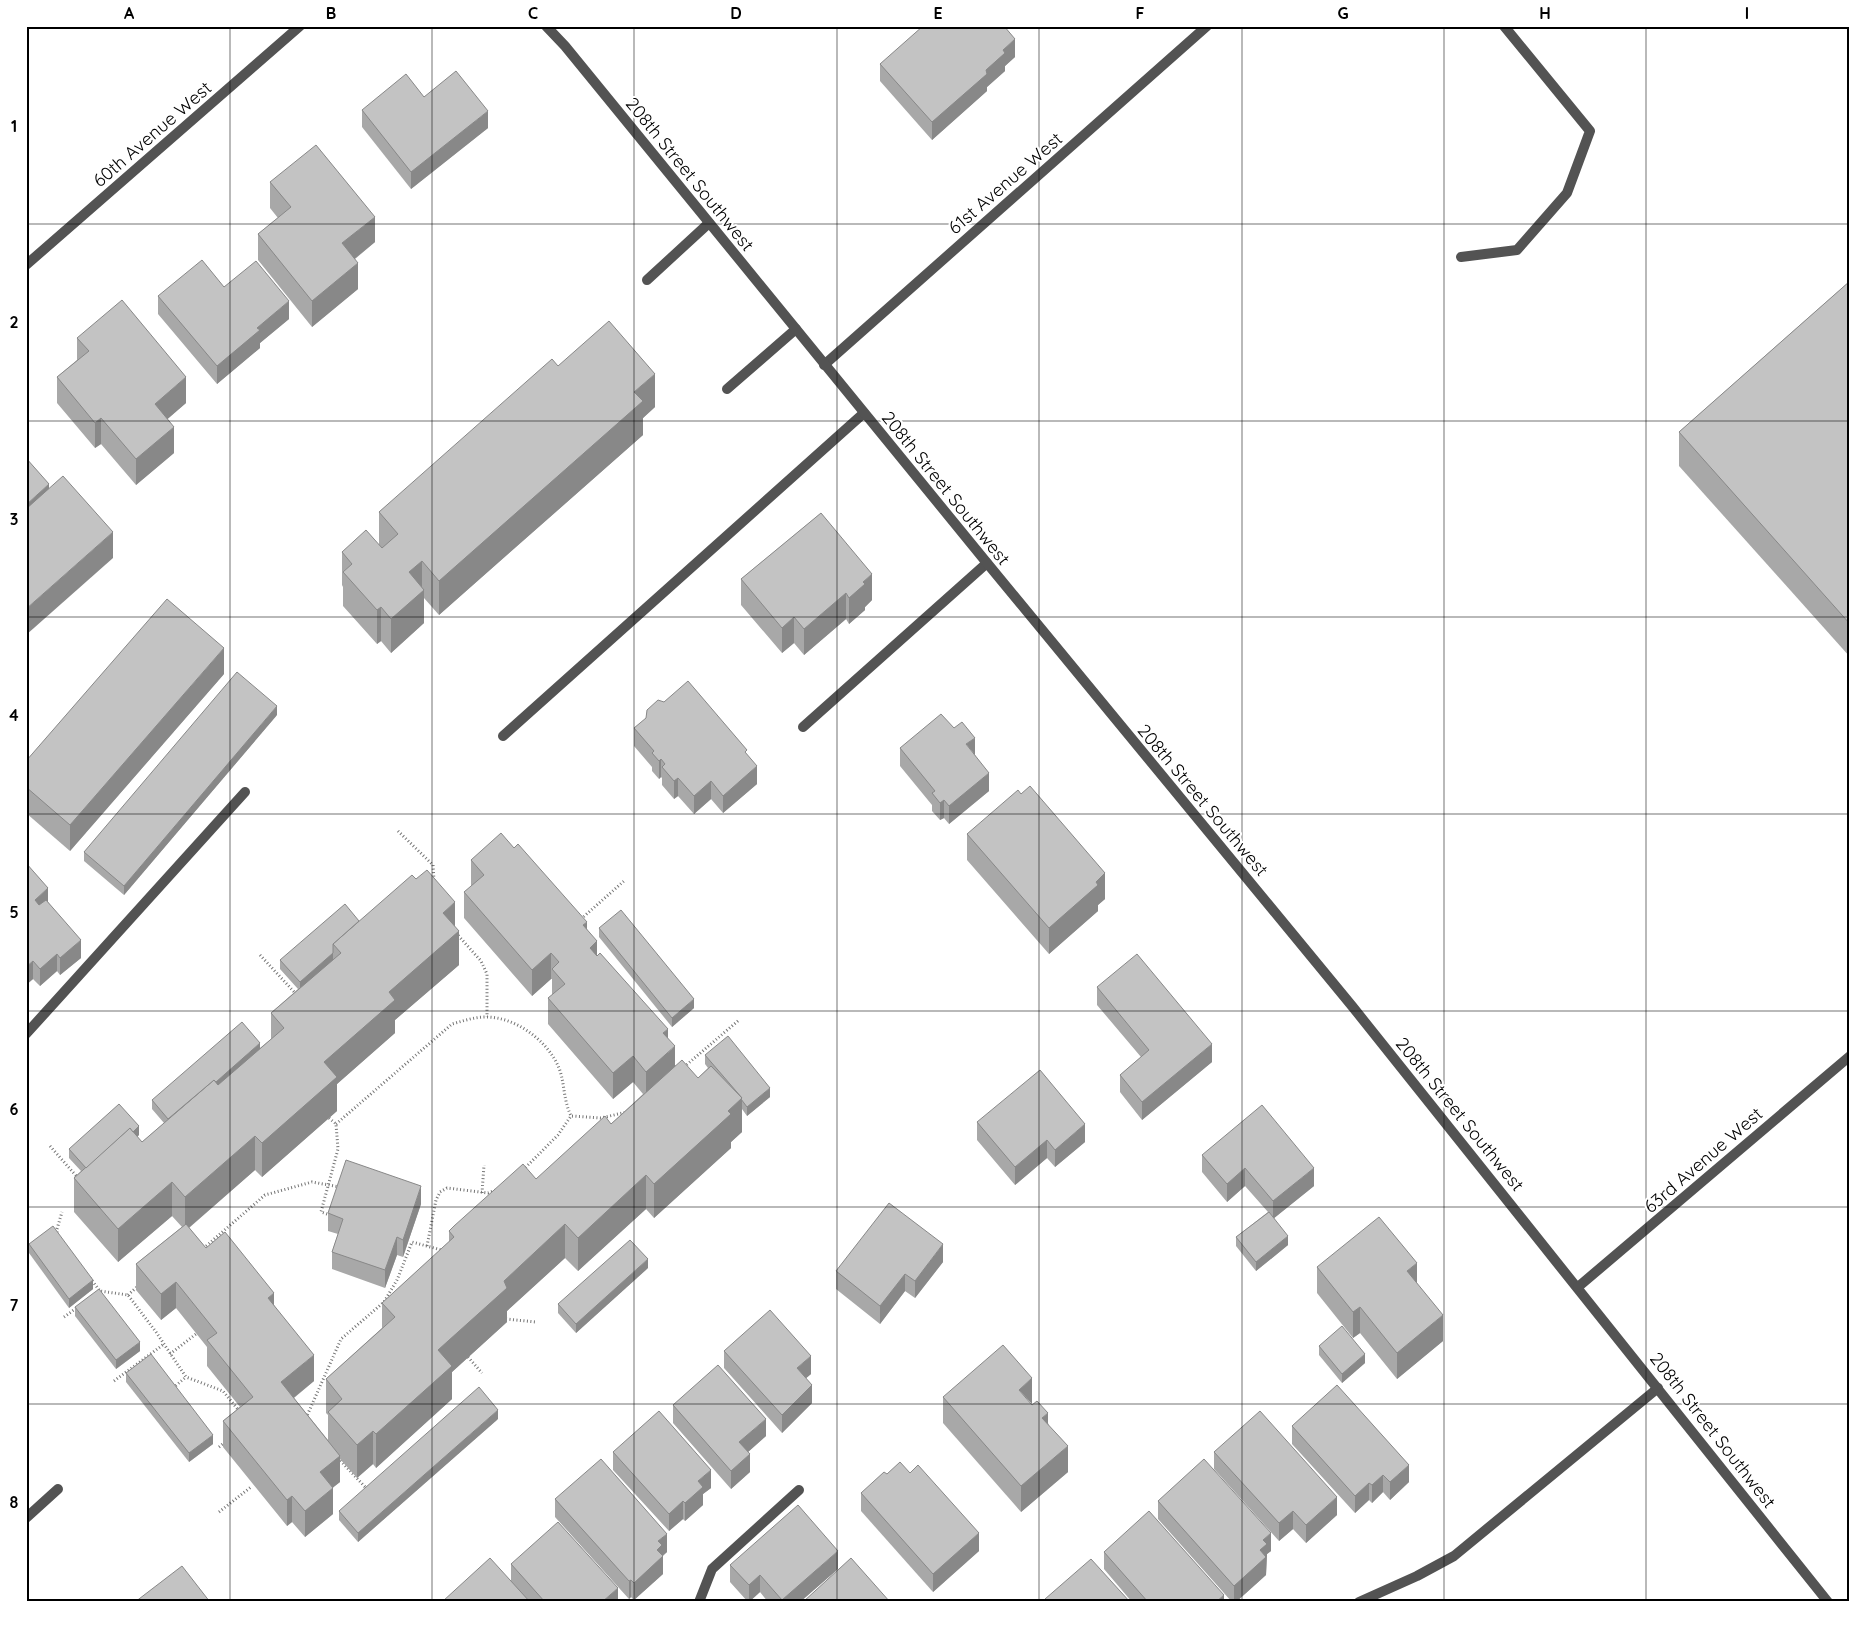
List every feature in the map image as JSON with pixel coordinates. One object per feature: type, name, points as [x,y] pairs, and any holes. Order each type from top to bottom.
[{"type":"street","name":"60th Avenue West","points":[[26,265],[300,26]]},
{"type":"street","name":"208th Street Southwest","points":[[546,26],[796,329],[986,564],[1352,1006],[1828,1602]]},
{"type":"street","name":"61st Avenue West","points":[[824,365],[1207,26]]},
{"type":"street","points":[[1461,257],[1517,250],[1567,193],[1590,132],[1504,26]]},
{"type":"street","points":[[646,280],[709,223]]},
{"type":"street","points":[[727,389],[796,329]]},
{"type":"street","points":[[503,736],[864,413]]},
{"type":"street","points":[[803,727],[986,564]]},
{"type":"street","points":[[26,1034],[244,792]]},
{"type":"street","name":"63rd Avenue West","points":[[1578,1287],[1850,1056]]},
{"type":"street","points":[[1358,1602],[1418,1576],[1454,1556],[1658,1388]]},
{"type":"street","points":[[26,1518],[58,1489]]},
{"type":"street","points":[[699,1602],[712,1569],[799,1490]]},
{"type":"path","points":[[398,831],[433,865],[435,884]]},
{"type":"path","points":[[578,921],[624,882]]},
{"type":"path","points":[[454,931],[481,961],[486,974],[486,1017]]},
{"type":"path","points":[[260,955],[303,1002]]},
{"type":"path","points":[[336,1124],[452,1024],[486,1017],[512,1023],[530,1032],[547,1048],[559,1068],[565,1104],[571,1116]]},
{"type":"path","points":[[679,1072],[739,1020]]},
{"type":"path","points":[[571,1116],[601,1118],[632,1111]]},
{"type":"path","points":[[517,1175],[558,1135],[571,1116]]},
{"type":"path","points":[[329,1118],[336,1124],[338,1149],[321,1212],[334,1216]]},
{"type":"path","points":[[50,1146],[82,1182]]},
{"type":"path","points":[[482,1193],[484,1164]]},
{"type":"path","points":[[198,1247],[205,1247],[265,1195],[312,1182],[343,1188]]},
{"type":"path","points":[[427,1246],[436,1200],[440,1192],[446,1188],[488,1193],[503,1186]]},
{"type":"path","points":[[62,1212],[57,1235],[62,1242]]},
{"type":"path","points":[[311,1425],[306,1418],[341,1339],[384,1302],[397,1280],[412,1242],[444,1250],[449,1255]]},
{"type":"path","points":[[89,1277],[100,1290],[128,1295],[186,1378],[223,1391],[242,1414]]},
{"type":"path","points":[[128,1295],[142,1283]]},
{"type":"path","points":[[93,1296],[100,1290]]},
{"type":"path","points":[[64,1317],[79,1306]]},
{"type":"path","points":[[506,1319],[536,1322]]},
{"type":"path","points":[[170,1354],[196,1334]]},
{"type":"path","points":[[114,1381],[164,1344]]},
{"type":"path","points":[[468,1357],[482,1373]]},
{"type":"path","points":[[171,1390],[186,1378]]},
{"type":"path","points":[[219,1447],[226,1441]]},
{"type":"path","points":[[333,1452],[366,1488]]},
{"type":"path","points":[[219,1512],[250,1487]]},
{"type":"building","points":[[923,26],[953,26],[954,28],[956,26],[1004,26],[1015,39],[1003,50],[1005,53],[986,70],[987,74],[932,122],[880,64]]},
{"type":"building","points":[[456,71],[488,111],[411,172],[362,110],[406,74],[424,97]]},
{"type":"building","points":[[316,145],[375,217],[342,243],[358,263],[312,301],[258,234],[291,207],[270,182]]},
{"type":"building","points":[[202,260],[224,287],[256,261],[289,301],[257,328],[260,330],[217,366],[158,296]]},
{"type":"building","points":[[1850,281],[1850,624],[1679,432]]},
{"type":"building","points":[[122,300],[186,377],[155,404],[174,427],[136,459],[101,418],[95,423],[57,377],[89,351],[77,338]]},
{"type":"building","points":[[609,321],[655,374],[634,392],[643,401],[439,581],[422,561],[409,572],[424,590],[391,619],[381,607],[377,610],[343,572],[352,564],[342,552],[366,530],[382,548],[398,534],[379,512],[552,359],[558,366]]},
{"type":"building","points":[[26,458],[49,484],[26,505]]},
{"type":"building","points":[[63,476],[113,532],[26,609],[26,509]]},
{"type":"building","points":[[821,513],[872,574],[863,582],[865,584],[849,598],[846,593],[804,629],[794,617],[782,628],[741,579]]},
{"type":"building","points":[[167,599],[224,648],[70,825],[26,787],[26,761]]},
{"type":"building","points":[[237,672],[277,706],[124,886],[84,852]]},
{"type":"building","points":[[688,681],[747,750],[745,752],[757,766],[723,796],[711,781],[694,796],[678,778],[674,781],[662,767],[665,764],[661,759],[659,761],[652,753],[654,751],[634,728],[646,718],[647,710],[658,700],[664,702]]},
{"type":"building","points":[[941,714],[954,728],[962,722],[975,738],[966,744],[989,773],[949,806],[944,800],[940,803],[932,793],[935,791],[900,748]]},
{"type":"building","points":[[1030,786],[1105,873],[1096,882],[1098,885],[1049,928],[967,834],[1018,790],[1021,794]]},
{"type":"building","points":[[501,833],[514,848],[518,844],[587,922],[583,925],[597,941],[590,948],[597,956],[600,953],[668,1029],[663,1033],[675,1046],[646,1072],[633,1056],[613,1073],[548,998],[565,984],[552,969],[559,962],[551,953],[532,970],[464,892],[484,875],[471,860]]},
{"type":"building","points":[[26,863],[48,888],[35,900],[39,905],[46,900],[81,940],[60,958],[57,954],[40,969],[33,961],[26,967]]},
{"type":"building","points":[[427,870],[455,902],[443,913],[459,931],[389,992],[395,1000],[324,1062],[337,1077],[262,1143],[255,1136],[185,1197],[172,1182],[118,1229],[74,1178],[130,1128],[142,1142],[214,1080],[218,1085],[284,1028],[271,1013],[341,953],[333,944],[412,875],[416,879]]},
{"type":"building","points":[[345,904],[359,921],[333,944],[333,953],[300,982],[280,960]]},
{"type":"building","points":[[621,910],[694,999],[672,1018],[599,928]]},
{"type":"building","points":[[1137,954],[1212,1044],[1142,1102],[1120,1075],[1149,1050],[1097,987]]},
{"type":"building","points":[[242,1022],[260,1043],[216,1082],[214,1080],[168,1119],[152,1100]]},
{"type":"building","points":[[728,1036],[770,1088],[747,1107],[742,1098],[705,1055]]},
{"type":"building","points":[[682,1060],[698,1078],[711,1066],[742,1098],[728,1111],[731,1114],[654,1184],[646,1175],[578,1238],[565,1224],[504,1281],[507,1288],[438,1350],[452,1366],[376,1434],[373,1431],[357,1445],[328,1412],[342,1399],[326,1379],[395,1317],[382,1303],[454,1237],[449,1231],[454,1226],[523,1164],[536,1179],[605,1116],[611,1124]]},
{"type":"building","points":[[1040,1070],[1085,1124],[1055,1150],[1047,1140],[1015,1167],[977,1122]]},
{"type":"building","points":[[119,1104],[139,1126],[133,1132],[130,1128],[86,1168],[69,1149]]},
{"type":"building","points":[[1262,1105],[1314,1168],[1273,1201],[1245,1168],[1227,1184],[1202,1155]]},
{"type":"building","points":[[346,1160],[421,1186],[403,1240],[397,1237],[385,1270],[332,1252],[343,1219],[328,1213]]},
{"type":"building","points":[[889,1203],[943,1244],[915,1281],[905,1274],[880,1306],[836,1271]]},
{"type":"building","points":[[1269,1212],[1288,1236],[1256,1262],[1236,1237]]},
{"type":"building","points":[[1379,1217],[1417,1263],[1407,1271],[1443,1315],[1397,1353],[1360,1307],[1353,1312],[1317,1267]]},
{"type":"building","points":[[186,1224],[206,1248],[225,1232],[274,1293],[268,1298],[314,1355],[281,1382],[340,1456],[320,1472],[333,1488],[305,1511],[292,1496],[287,1500],[223,1421],[253,1397],[207,1340],[217,1333],[176,1282],[161,1294],[136,1264]]},
{"type":"building","points":[[53,1226],[93,1280],[69,1299],[29,1244]]},
{"type":"building","points":[[630,1240],[648,1259],[576,1324],[558,1304]]},
{"type":"building","points":[[99,1289],[140,1342],[116,1360],[75,1307]]},
{"type":"building","points":[[770,1310],[811,1356],[797,1368],[812,1385],[782,1415],[724,1351]]},
{"type":"building","points":[[1342,1326],[1365,1354],[1342,1374],[1319,1346]]},
{"type":"building","points":[[1003,1345],[1032,1378],[1019,1390],[1032,1405],[1037,1401],[1048,1413],[1042,1418],[1068,1446],[1021,1486],[943,1397]]},
{"type":"building","points":[[151,1354],[213,1435],[189,1453],[126,1373]]},
{"type":"building","points":[[718,1365],[766,1419],[739,1442],[750,1454],[731,1471],[673,1405]]},
{"type":"building","points":[[1337,1385],[1409,1465],[1390,1482],[1383,1475],[1372,1485],[1369,1483],[1355,1496],[1292,1426]]},
{"type":"building","points":[[479,1387],[498,1410],[358,1533],[339,1511]]},
{"type":"building","points":[[659,1411],[711,1470],[698,1481],[703,1487],[669,1514],[613,1452]]},
{"type":"building","points":[[1260,1411],[1337,1497],[1306,1525],[1293,1511],[1279,1523],[1214,1452]]},
{"type":"building","points":[[601,1459],[667,1534],[658,1541],[662,1545],[657,1550],[663,1556],[634,1583],[631,1580],[629,1581],[555,1499]]},
{"type":"building","points":[[1204,1459],[1271,1533],[1263,1540],[1267,1544],[1260,1550],[1266,1557],[1234,1586],[1158,1501]]},
{"type":"building","points":[[900,1462],[910,1473],[918,1465],[979,1533],[933,1574],[861,1493],[884,1472],[887,1474]]},
{"type":"building","points":[[798,1505],[838,1551],[782,1600],[760,1575],[749,1585],[730,1565]]},
{"type":"building","points":[[1149,1511],[1224,1595],[1216,1602],[1148,1602],[1104,1552]]},
{"type":"building","points":[[558,1522],[618,1588],[602,1602],[571,1602],[570,1600],[567,1602],[545,1602],[511,1564]]},
{"type":"building","points":[[490,1558],[530,1602],[443,1602],[443,1601]]},
{"type":"building","points":[[851,1558],[890,1602],[803,1602]]},
{"type":"building","points":[[1091,1559],[1130,1602],[1047,1602],[1045,1599]]},
{"type":"building","points":[[182,1566],[210,1602],[135,1602]]}]
